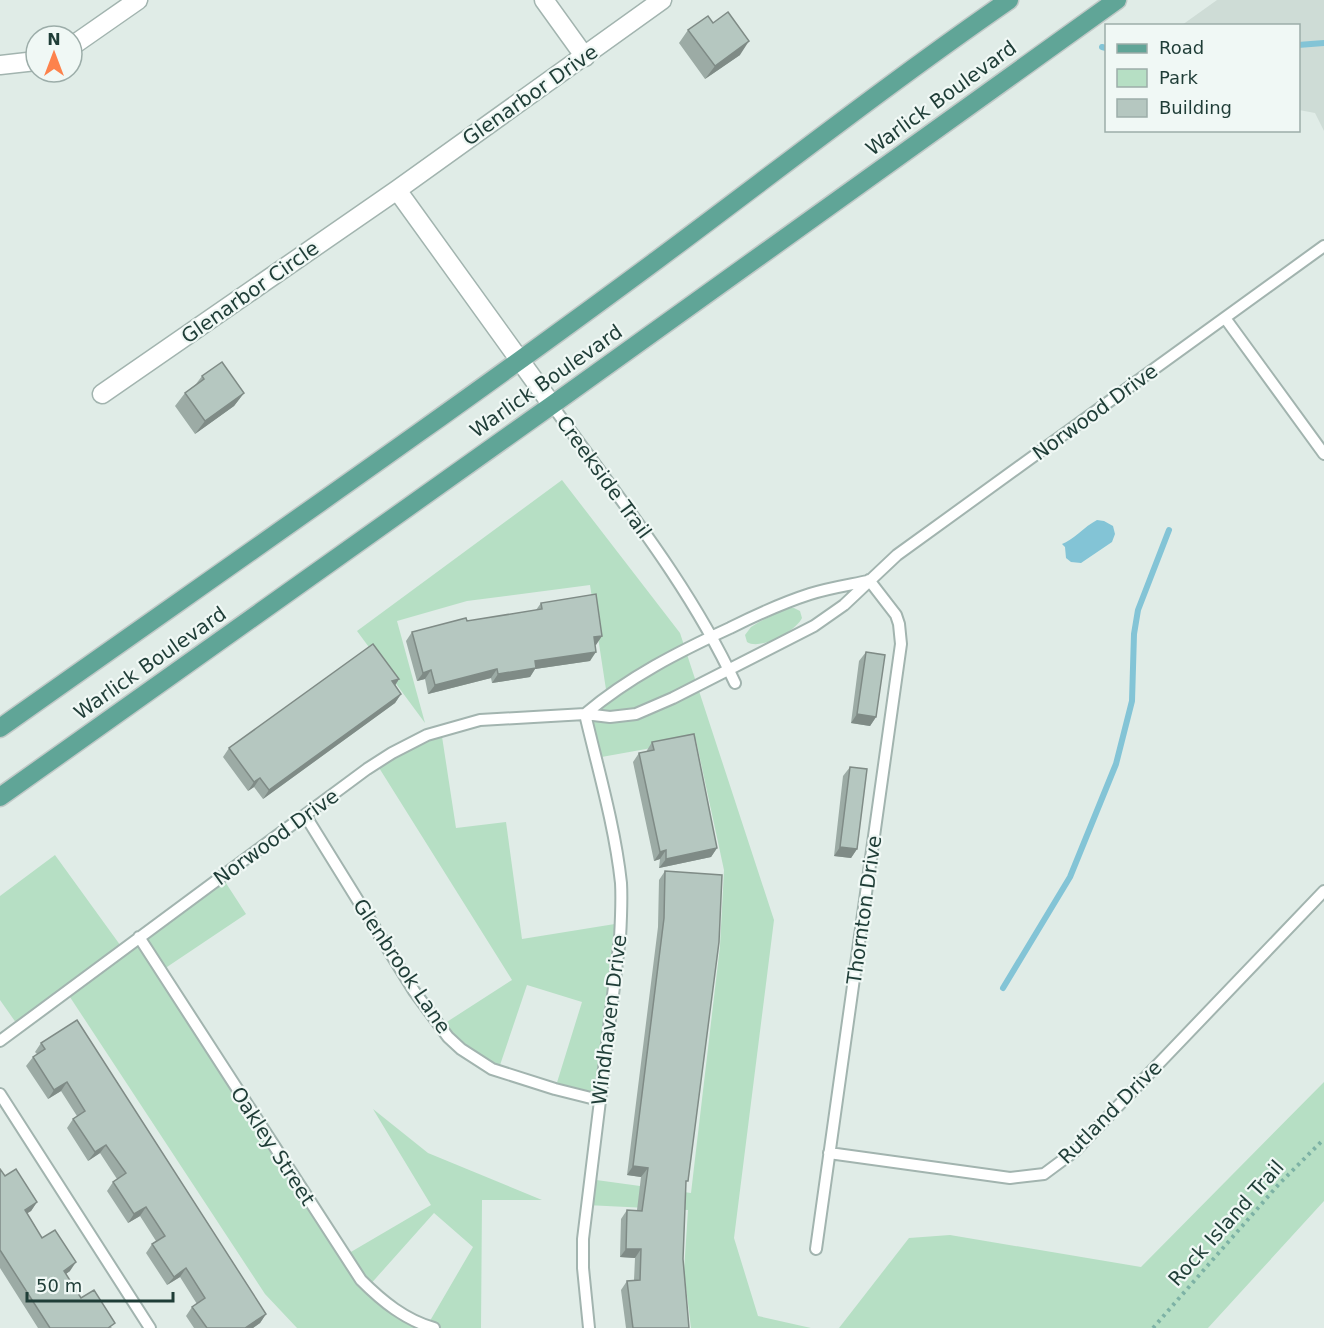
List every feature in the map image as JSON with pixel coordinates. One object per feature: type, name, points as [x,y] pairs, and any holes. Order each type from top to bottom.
[{"type":"main road","name":"Warlick Boulevard","points":[[0,728],[657,260],[903,75],[1009,0]]},
{"type":"main road","name":"Warlick Boulevard","points":[[0,796],[552,405],[1117,0]]},
{"type":"street","points":[[84,38],[138,0]]},
{"type":"street","points":[[544,0],[585,57]]},
{"type":"street","name":"Glenarbor Drive","points":[[398,190],[662,0]]},
{"type":"street","points":[[0,65],[24,63]]},
{"type":"street","name":"Creekside Trail","points":[[398,190],[552,405]]},
{"type":"street","name":"Glenarbor Circle","points":[[102,394],[398,190]]},
{"type":"lane","name":"Norwood Drive","points":[[0,1041],[392,753],[434,732],[480,720],[585,714],[610,717],[636,714],[673,699],[814,626],[844,604],[897,555],[1324,246]]},
{"type":"lane","points":[[1225,318],[1324,454]]},
{"type":"lane","name":"Creekside Trail","points":[[552,405],[676,578],[712,636],[735,683]]},
{"type":"lane","name":"Norwood Drive","points":[[585,714],[645,670],[712,636],[783,604],[811,594],[868,580]]},
{"type":"lane","name":"Thornton Drive","points":[[816,1249],[901,644],[896,615],[868,580]]},
{"type":"lane","name":"Windhaven Drive","points":[[585,714],[615,844],[621,884],[620,938],[583,1239],[589,1328]]},
{"type":"lane","name":"Glenbrook Lane","points":[[306,815],[414,991],[448,1037],[461,1049],[492,1069],[599,1100]]},
{"type":"lane","name":"Rutland Drive","points":[[829,1153],[1010,1178],[1044,1174],[1076,1151],[1324,891]]},
{"type":"lane","name":"Oakley Street","points":[[139,938],[361,1280],[396,1311],[434,1328]]},
{"type":"lane","points":[[0,1094],[150,1328]]},
{"type":"path","name":"Rock Island Trail","points":[[1153,1328],[1279,1184],[1324,1139]]},
{"type":"shaded area","points":[[1217,0],[1324,0],[1324,131],[1315,113],[1300,110],[1300,24],[1183,24]]},
{"type":"green space","points":[[562,480],[680,633],[774,920],[734,1238],[758,1316],[811,1328],[691,1328],[684,1271],[688,1210],[586,1205],[589,1179],[691,1193],[720,946],[724,870],[696,740],[596,758],[585,714],[607,696],[590,585],[467,601],[397,621],[425,723],[357,631]]},
{"type":"green space","points":[[787,608],[800,611],[802,618],[793,628],[769,642],[753,644],[747,642],[745,635],[751,627]]},
{"type":"green space","points":[[441,730],[456,828],[506,822],[522,939],[621,923],[599,1100],[555,1089],[582,1002],[527,985],[498,1071],[439,1027],[512,980],[376,763]]},
{"type":"green space","points":[[55,855],[123,949],[222,877],[246,914],[161,971],[344,1256],[431,1205],[373,1109],[428,1153],[542,1200],[482,1200],[481,1328],[297,1328],[265,1294],[66,991],[19,1027],[0,1000],[0,896]],"holes":[[[434,1213],[473,1247],[427,1326],[368,1287]]]},
{"type":"green space","points":[[1324,1082],[1324,1201],[1208,1328],[839,1328],[909,1238],[950,1235],[1141,1267]]},
{"type":"water","points":[[1097,520],[1113,526],[1115,534],[1112,542],[1081,563],[1071,562],[1066,558],[1065,547],[1062,544]]},
{"type":"building","points":[[728,12],[749,41],[715,66],[688,30],[708,16],[713,23]]},
{"type":"building","points":[[222,362],[244,393],[205,421],[185,393],[204,379],[202,376]]},
{"type":"building","points":[[596,594],[602,636],[594,637],[596,652],[535,661],[536,668],[498,674],[497,669],[435,685],[431,670],[423,673],[412,632],[466,618],[467,621],[542,609],[541,603]]},
{"type":"building","points":[[373,644],[399,679],[392,681],[401,694],[269,790],[260,778],[254,782],[229,748]]},
{"type":"building","points":[[866,652],[885,655],[876,717],[857,714]]},
{"type":"building","points":[[694,734],[717,848],[666,859],[666,850],[660,852],[639,753],[654,750],[652,742]]},
{"type":"building","points":[[850,767],[867,769],[857,849],[840,847]]},
{"type":"building","points":[[665,871],[722,875],[719,942],[688,1181],[686,1181],[683,1259],[689,1328],[633,1328],[627,1281],[640,1280],[641,1249],[626,1249],[627,1210],[642,1211],[648,1168],[633,1166],[664,918]]},
{"type":"building","points":[[77,1020],[266,1314],[245,1328],[207,1328],[192,1307],[205,1298],[186,1268],[174,1277],[152,1244],[165,1236],[146,1207],[134,1214],[113,1182],[126,1173],[106,1145],[95,1152],[73,1119],[85,1111],[67,1082],[54,1090],[33,1057],[45,1049],[41,1043]]},
{"type":"building","points":[[0,1169],[5,1176],[16,1169],[37,1202],[25,1210],[42,1238],[55,1230],[76,1262],[64,1271],[81,1298],[94,1290],[115,1323],[108,1328],[50,1328],[0,1250]]},
{"type":"waterway","points":[[1300,45],[1324,43]]},
{"type":"waterway","points":[[1003,988],[1070,877],[1116,764],[1132,701],[1134,634],[1138,610],[1169,530]]}]
